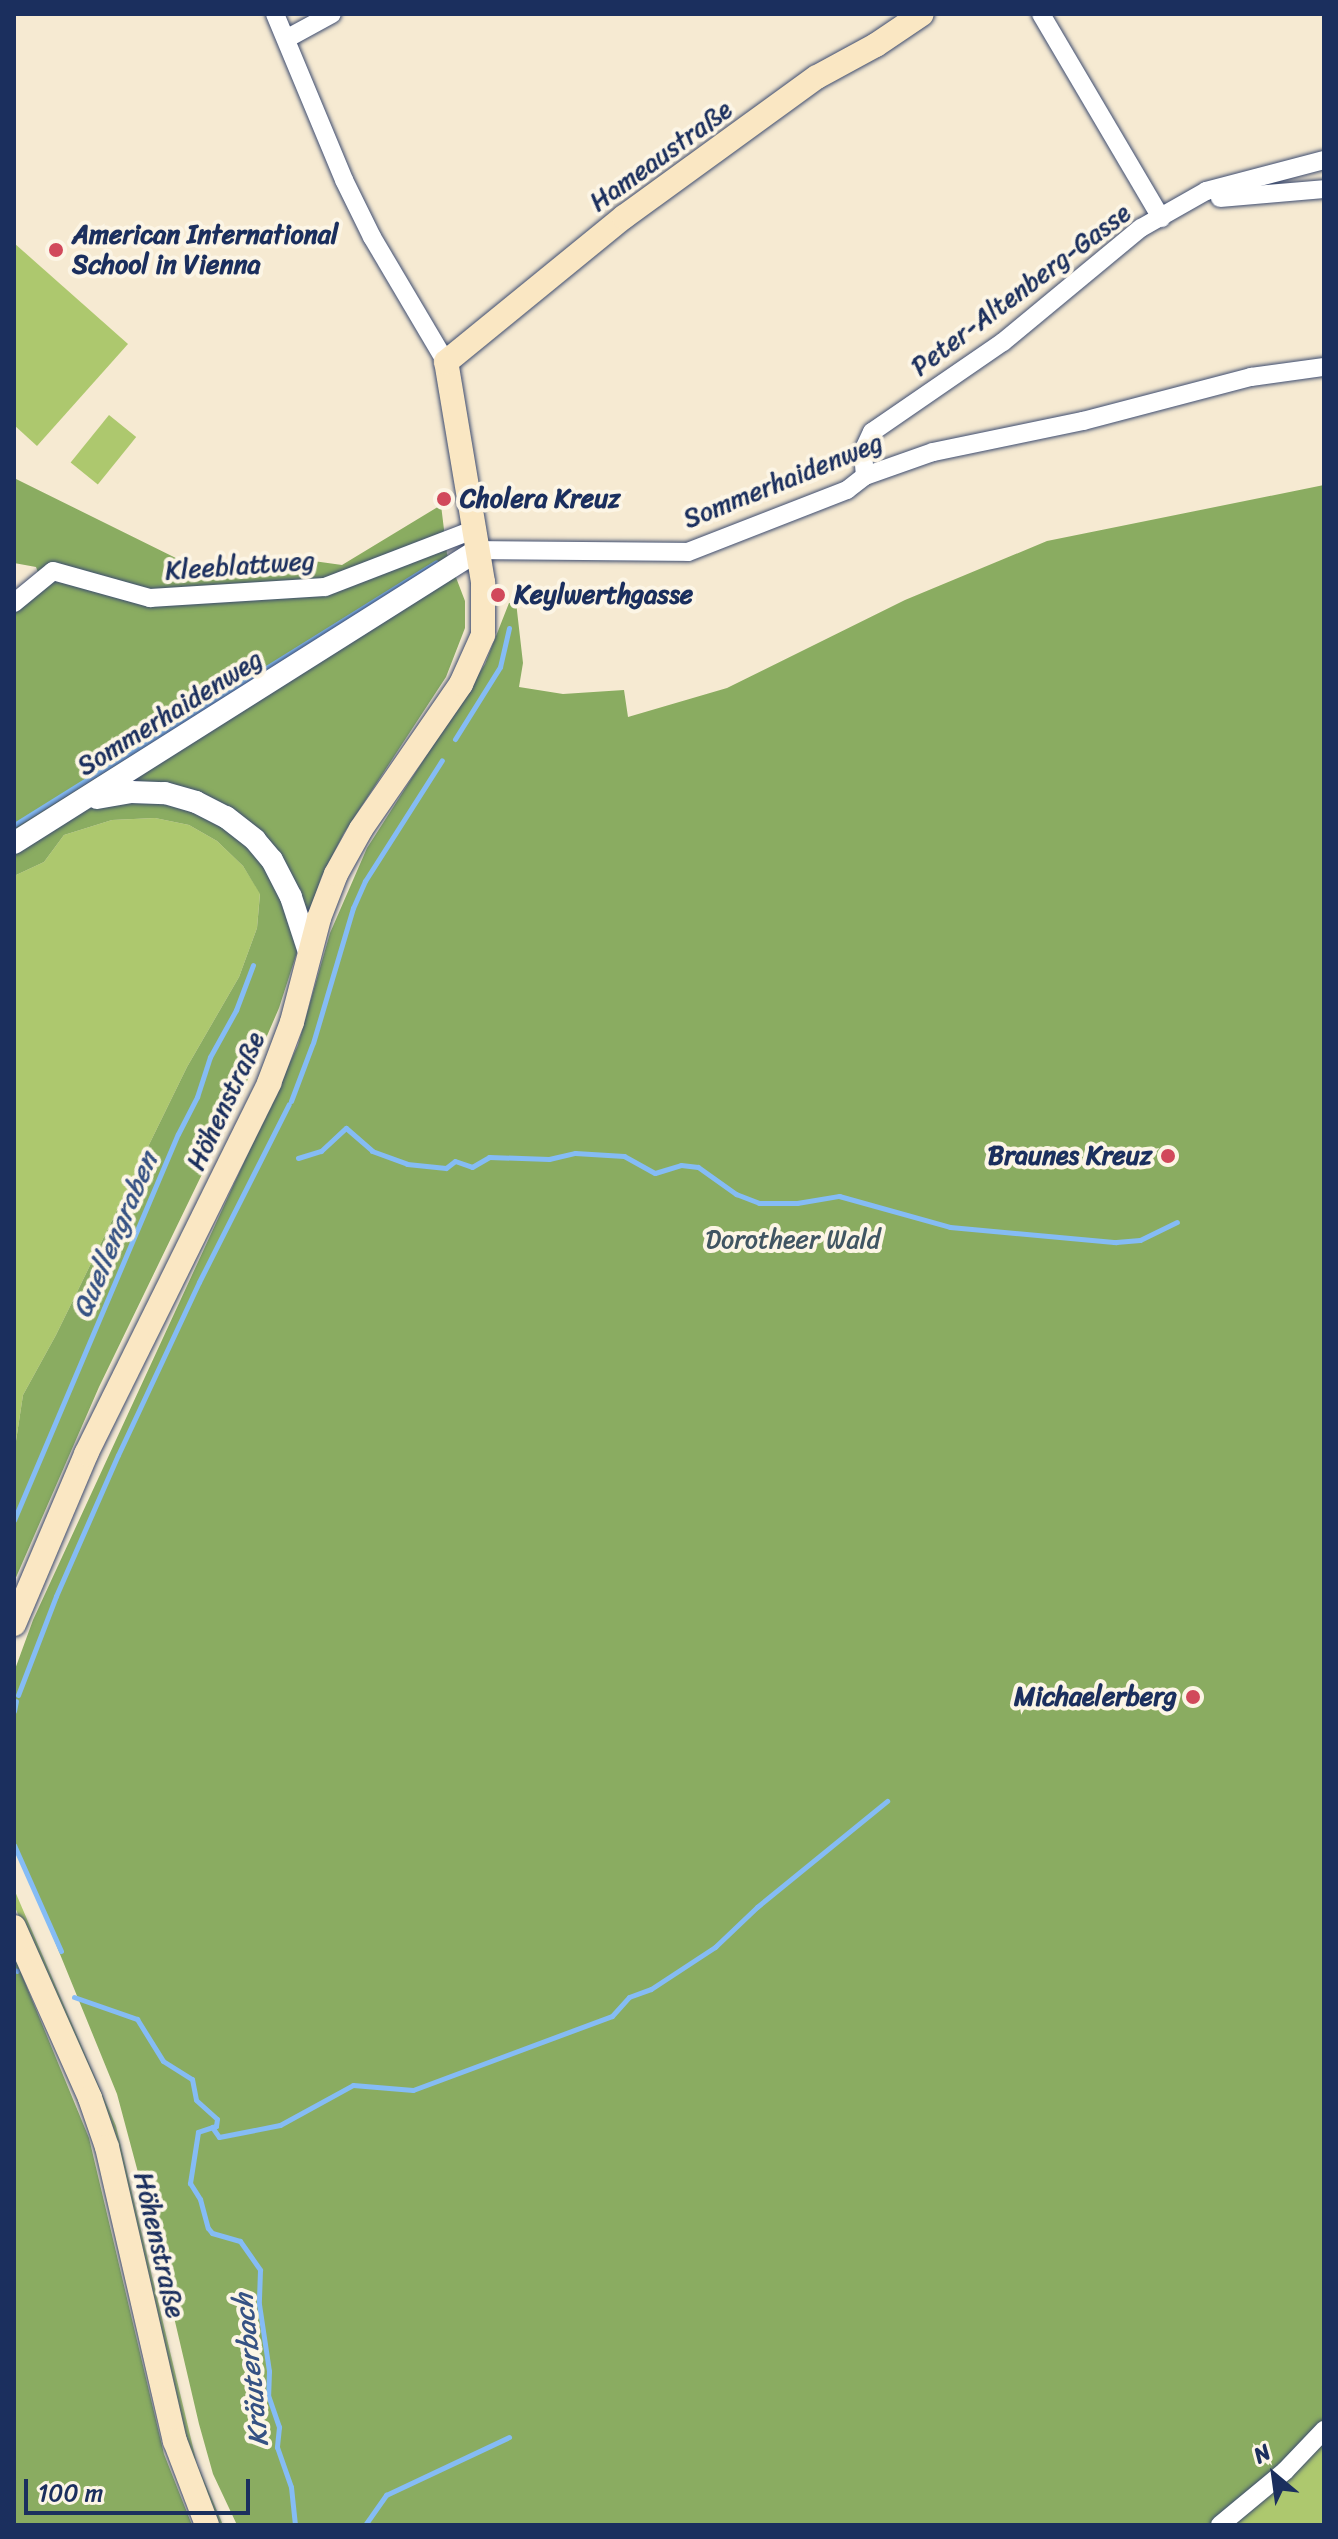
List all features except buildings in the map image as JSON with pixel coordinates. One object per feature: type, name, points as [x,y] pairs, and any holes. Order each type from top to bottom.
[{"type":"main road","name":"Hameaustraße","points":[[446,362],[624,217],[817,77],[876,45],[922,14]]},
{"type":"main road","points":[[309,952],[328,893],[348,850],[461,684],[478,651],[486,611],[446,362]]},
{"type":"main road","name":"Höhenstraße","points":[[14,1624],[86,1454],[269,1083],[292,1022],[309,952]]},
{"type":"main road","name":"Höhenstraße","points":[[14,1927],[90,2098],[107,2147],[175,2441],[207,2525]]},
{"type":"street","points":[[275,14],[344,180],[372,237],[446,362]]},
{"type":"street","points":[[286,39],[332,14]]},
{"type":"street","points":[[1041,14],[1161,218]]},
{"type":"street","name":"Peter-Altenberg-Gasse","points":[[865,476],[863,451],[872,432],[1003,342],[1106,255],[1206,191],[1324,160]]},
{"type":"street","name":"Peter-Altenberg-Gasse","points":[[1161,218],[1238,194],[1324,189]]},
{"type":"street","name":"Sommerhaidenweg","points":[[84,800],[477,540],[688,552],[847,490],[865,476],[933,452],[1083,421],[1251,377],[1324,367]]},
{"type":"street","name":"Kleeblattweg","points":[[14,603],[53,571],[150,598],[325,587],[477,540]]},
{"type":"street","points":[[14,843],[84,800],[131,792],[165,793],[196,802],[226,817],[255,840],[272,860],[291,897],[309,952]]},
{"type":"street","points":[[1220,2525],[1285,2471],[1324,2430]]},
{"type":"green space","points":[[14,243],[128,344],[37,446],[14,425]]},
{"type":"green space","points":[[109,415],[136,437],[98,484],[71,462]]},
{"type":"green space","points":[[14,478],[190,565],[245,575],[275,572],[299,559],[342,565],[441,505],[447,554],[465,601],[465,628],[446,677],[344,833],[321,878],[279,1008],[251,1073],[99,1387],[14,1582],[14,1454],[23,1395],[56,1335],[187,1067],[239,977],[257,928],[260,894],[243,866],[217,841],[189,825],[155,818],[112,820],[64,835],[44,862],[14,876],[14,596],[39,575],[36,567],[14,563]]},
{"type":"green space","name":"Dorotheer Wald","points":[[1324,485],[1324,2441],[1233,2525],[237,2525],[213,2474],[199,2424],[155,2236],[117,2094],[20,1856],[14,1854],[14,1672],[33,1620],[298,1045],[330,933],[367,848],[485,664],[509,603],[516,602],[523,663],[519,687],[563,694],[624,690],[628,717],[727,688],[905,600],[1047,541]]},
{"type":"green space","points":[[155,818],[189,825],[217,841],[243,866],[260,893],[257,928],[239,977],[187,1067],[56,1335],[23,1395],[14,1454],[14,876],[44,862],[64,835],[112,820]]},
{"type":"green space","points":[[14,1889],[116,2126],[197,2464],[223,2525],[217,2525],[185,2441],[35,1953],[14,1905]]},
{"type":"green space","points":[[14,1956],[89,2138],[164,2454],[192,2525],[14,2525]]},
{"type":"green space","points":[[1324,2441],[1324,2525],[1233,2525]]},
{"type":"waterway","points":[[14,825],[436,562]]},
{"type":"waterway","points":[[455,739],[500,667],[509,628]]},
{"type":"waterway","points":[[313,1043],[353,908],[365,881],[442,760]]},
{"type":"waterway","name":"Quellengraben","points":[[14,1520],[178,1134],[197,1097],[210,1057],[236,1010],[253,965]]},
{"type":"waterway","points":[[291,1101],[312,1045]]},
{"type":"waterway","points":[[18,1695],[56,1596],[118,1455],[199,1282],[289,1104]]},
{"type":"waterway","points":[[298,1158],[321,1151],[346,1128],[372,1151],[407,1164],[446,1168],[455,1161],[472,1167],[489,1157],[549,1159],[575,1153],[624,1156],[655,1173],[681,1165],[698,1167],[736,1194],[759,1203],[797,1203],[839,1196],[950,1227],[1116,1242],[1140,1240],[1177,1222]]},
{"type":"waterway","points":[[14,1711],[16,1701]]},
{"type":"waterway","points":[[212,2127],[219,2137],[280,2125],[353,2085],[413,2090],[612,2016],[629,1997],[651,1989],[715,1947],[757,1907],[887,1801]]},
{"type":"waterway","points":[[14,1845],[61,1951]]},
{"type":"waterway","name":"Kräuterbach","points":[[74,1997],[137,2019],[163,2061],[192,2079],[196,2100],[217,2119],[216,2126],[198,2132],[190,2183],[200,2199],[212,2233],[240,2241],[260,2270],[259,2304],[269,2371],[268,2395],[279,2427],[277,2447],[291,2487],[295,2525]]},
{"type":"waterway","points":[[365,2525],[386,2495],[509,2437]]},
{"type":"place","name":"American International School in Vienna","points":[[56,250]]},
{"type":"place","name":"Cholera Kreuz","points":[[444,499]]},
{"type":"place","name":"Keylwerthgasse","points":[[498,595]]},
{"type":"place","name":"Braunes Kreuz","points":[[1168,1156]]},
{"type":"place","name":"Michaelerberg","points":[[1193,1697]]}]
